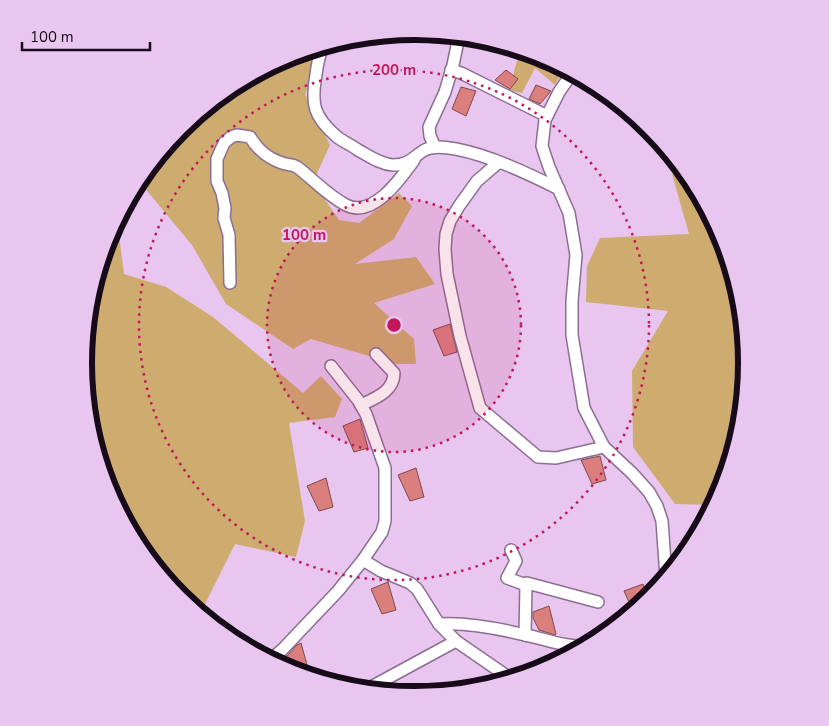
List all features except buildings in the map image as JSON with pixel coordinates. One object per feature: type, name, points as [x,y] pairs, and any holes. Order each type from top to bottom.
[{"type":"street","points":[[435,147],[430,136],[429,127],[445,92],[458,43]]},
{"type":"street","points":[[320,54],[312,96],[314,108],[336,136],[379,162],[392,165],[406,164],[414,160]]},
{"type":"street","points":[[452,70],[547,116]]},
{"type":"street","points":[[568,79],[558,92],[545,120],[542,146],[569,213],[576,254],[572,301],[572,335],[584,408],[604,447],[649,492],[657,506],[662,521],[665,567]]},
{"type":"street","points":[[230,283],[229,235],[224,218],[225,208],[216,171],[220,151],[230,137],[237,135],[250,137],[263,154],[282,163],[294,165],[322,189],[346,205],[356,208],[365,206],[387,194],[402,178],[414,160],[424,151],[435,147],[456,150],[498,163],[559,188]]},
{"type":"street","points":[[498,163],[477,181],[450,221],[446,234],[447,274],[460,336],[480,408],[538,457],[543,459],[556,458],[604,447]]},
{"type":"street","points":[[360,405],[384,393],[392,386],[394,380],[394,373],[376,354]]},
{"type":"street","points":[[276,655],[338,591],[363,560],[382,532],[385,521],[385,468],[366,414],[331,366]]},
{"type":"street","points":[[511,550],[516,561],[507,578],[526,585],[527,583],[598,602]]},
{"type":"street","points":[[363,560],[381,571],[410,583],[417,589],[439,624],[456,642],[503,674]]},
{"type":"street","points":[[525,635],[526,585]]},
{"type":"street","points":[[439,624],[468,624],[525,635],[562,645],[571,645]]},
{"type":"street","points":[[378,684],[456,642]]},
{"type":"shaded area","points":[[321,54],[305,94],[330,145],[313,182],[339,220],[359,223],[399,193],[412,206],[394,239],[355,264],[416,257],[435,284],[374,303],[414,339],[416,364],[396,364],[311,339],[293,349],[226,304],[192,245],[144,187],[158,166],[202,120],[235,94],[272,73]]},
{"type":"shaded area","points":[[518,57],[560,75],[555,85],[535,68],[522,93],[509,90]]},
{"type":"shaded area","points":[[675,172],[683,184],[713,239],[726,279],[735,321],[738,363],[735,405],[720,467],[705,505],[675,504],[633,447],[632,371],[668,311],[586,302],[587,266],[600,238],[689,234],[672,174]]},
{"type":"shaded area","points":[[119,233],[124,274],[166,287],[213,317],[303,393],[321,376],[342,399],[335,417],[289,423],[305,521],[296,557],[235,544],[203,607],[158,560],[135,524],[116,487],[103,447],[94,405],[92,342],[94,321],[103,279]]}]
